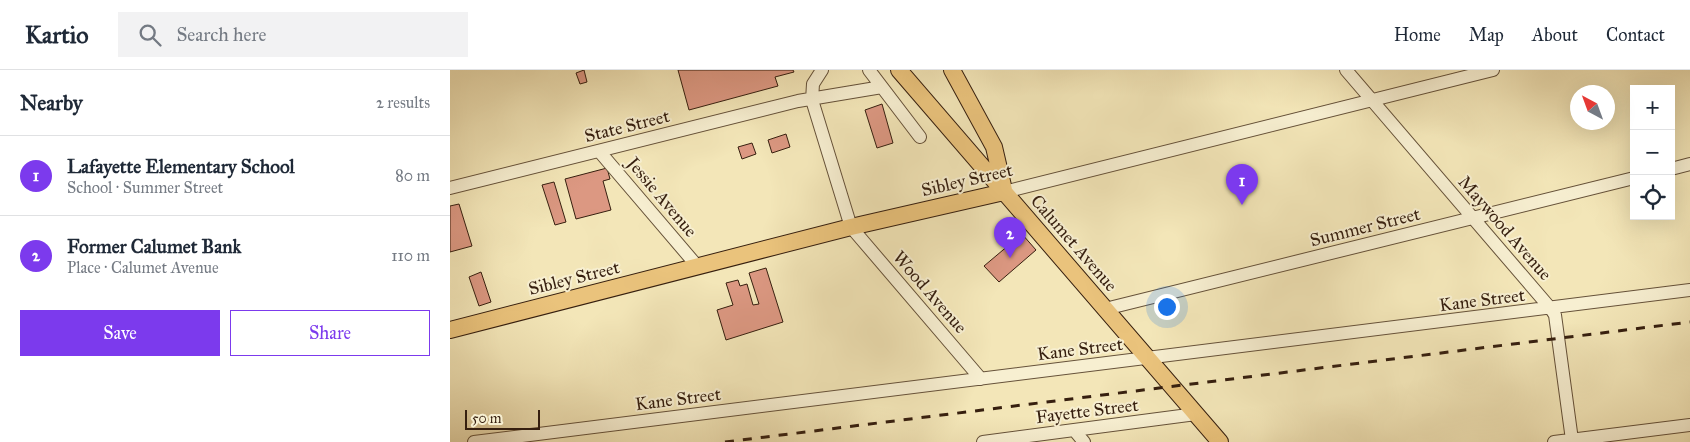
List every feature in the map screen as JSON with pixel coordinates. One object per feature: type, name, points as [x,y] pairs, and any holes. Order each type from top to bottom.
[{"type":"main road","name":"Calumet Avenue","points":[[899,70],[1220,442]]},
{"type":"main road","points":[[952,70],[994,147],[1004,192]]},
{"type":"main road","name":"Sibley Street","points":[[450,330],[851,227],[1004,192]]},
{"type":"street","points":[[822,70],[813,84],[812,100],[851,227]]},
{"type":"street","points":[[869,70],[920,137]]},
{"type":"street","name":"Maywood Avenue","points":[[1346,70],[1551,309],[1556,323],[1572,440]]},
{"type":"street","name":"Sibley Street","points":[[1004,192],[1493,70]]},
{"type":"street","name":"State Street","points":[[450,188],[798,101],[882,87]]},
{"type":"street","name":"Jessie Avenue","points":[[599,151],[698,267]]},
{"type":"street","points":[[1675,168],[1690,164]]},
{"type":"street","name":"Summer Street","points":[[1105,309],[1630,179]]},
{"type":"street","name":"Wood Avenue","points":[[851,227],[981,379]]},
{"type":"street","name":"Kane Street","points":[[474,442],[1551,309],[1690,290]]},
{"type":"street","name":"Fayette Street","points":[[983,442],[1196,414]]},
{"type":"street","points":[[1554,442],[1690,425]]},
{"type":"street","points":[[1074,430],[1084,442]]},
{"type":"building","points":[[584,70],[587,82],[580,84],[576,73]]},
{"type":"building","points":[[678,70],[793,70],[794,72],[775,77],[778,86],[689,110]]},
{"type":"building","points":[[882,104],[893,143],[877,148],[865,110]]},
{"type":"building","points":[[786,134],[790,147],[772,153],[768,140]]},
{"type":"building","points":[[752,143],[756,154],[742,159],[738,147]]},
{"type":"building","points":[[607,168],[610,179],[603,181],[611,210],[576,219],[565,179]]},
{"type":"building","points":[[554,182],[566,222],[555,225],[542,185]]},
{"type":"building","points":[[459,204],[472,246],[450,252],[450,206]]},
{"type":"building","points":[[1022,234],[1036,250],[999,282],[984,266]]},
{"type":"building","points":[[766,268],[783,322],[726,340],[717,310],[733,305],[726,283],[738,280],[740,286],[747,284],[753,305],[759,304],[749,273]]},
{"type":"building","points":[[481,272],[491,302],[479,306],[469,277]]},
{"type":"railway","points":[[725,442],[1690,322]]},
{"type":"place","name":"Lafayette Elementary School","points":[[1242,205]]},
{"type":"place","name":"Former Calumet Bank","points":[[1010,258]]}]
